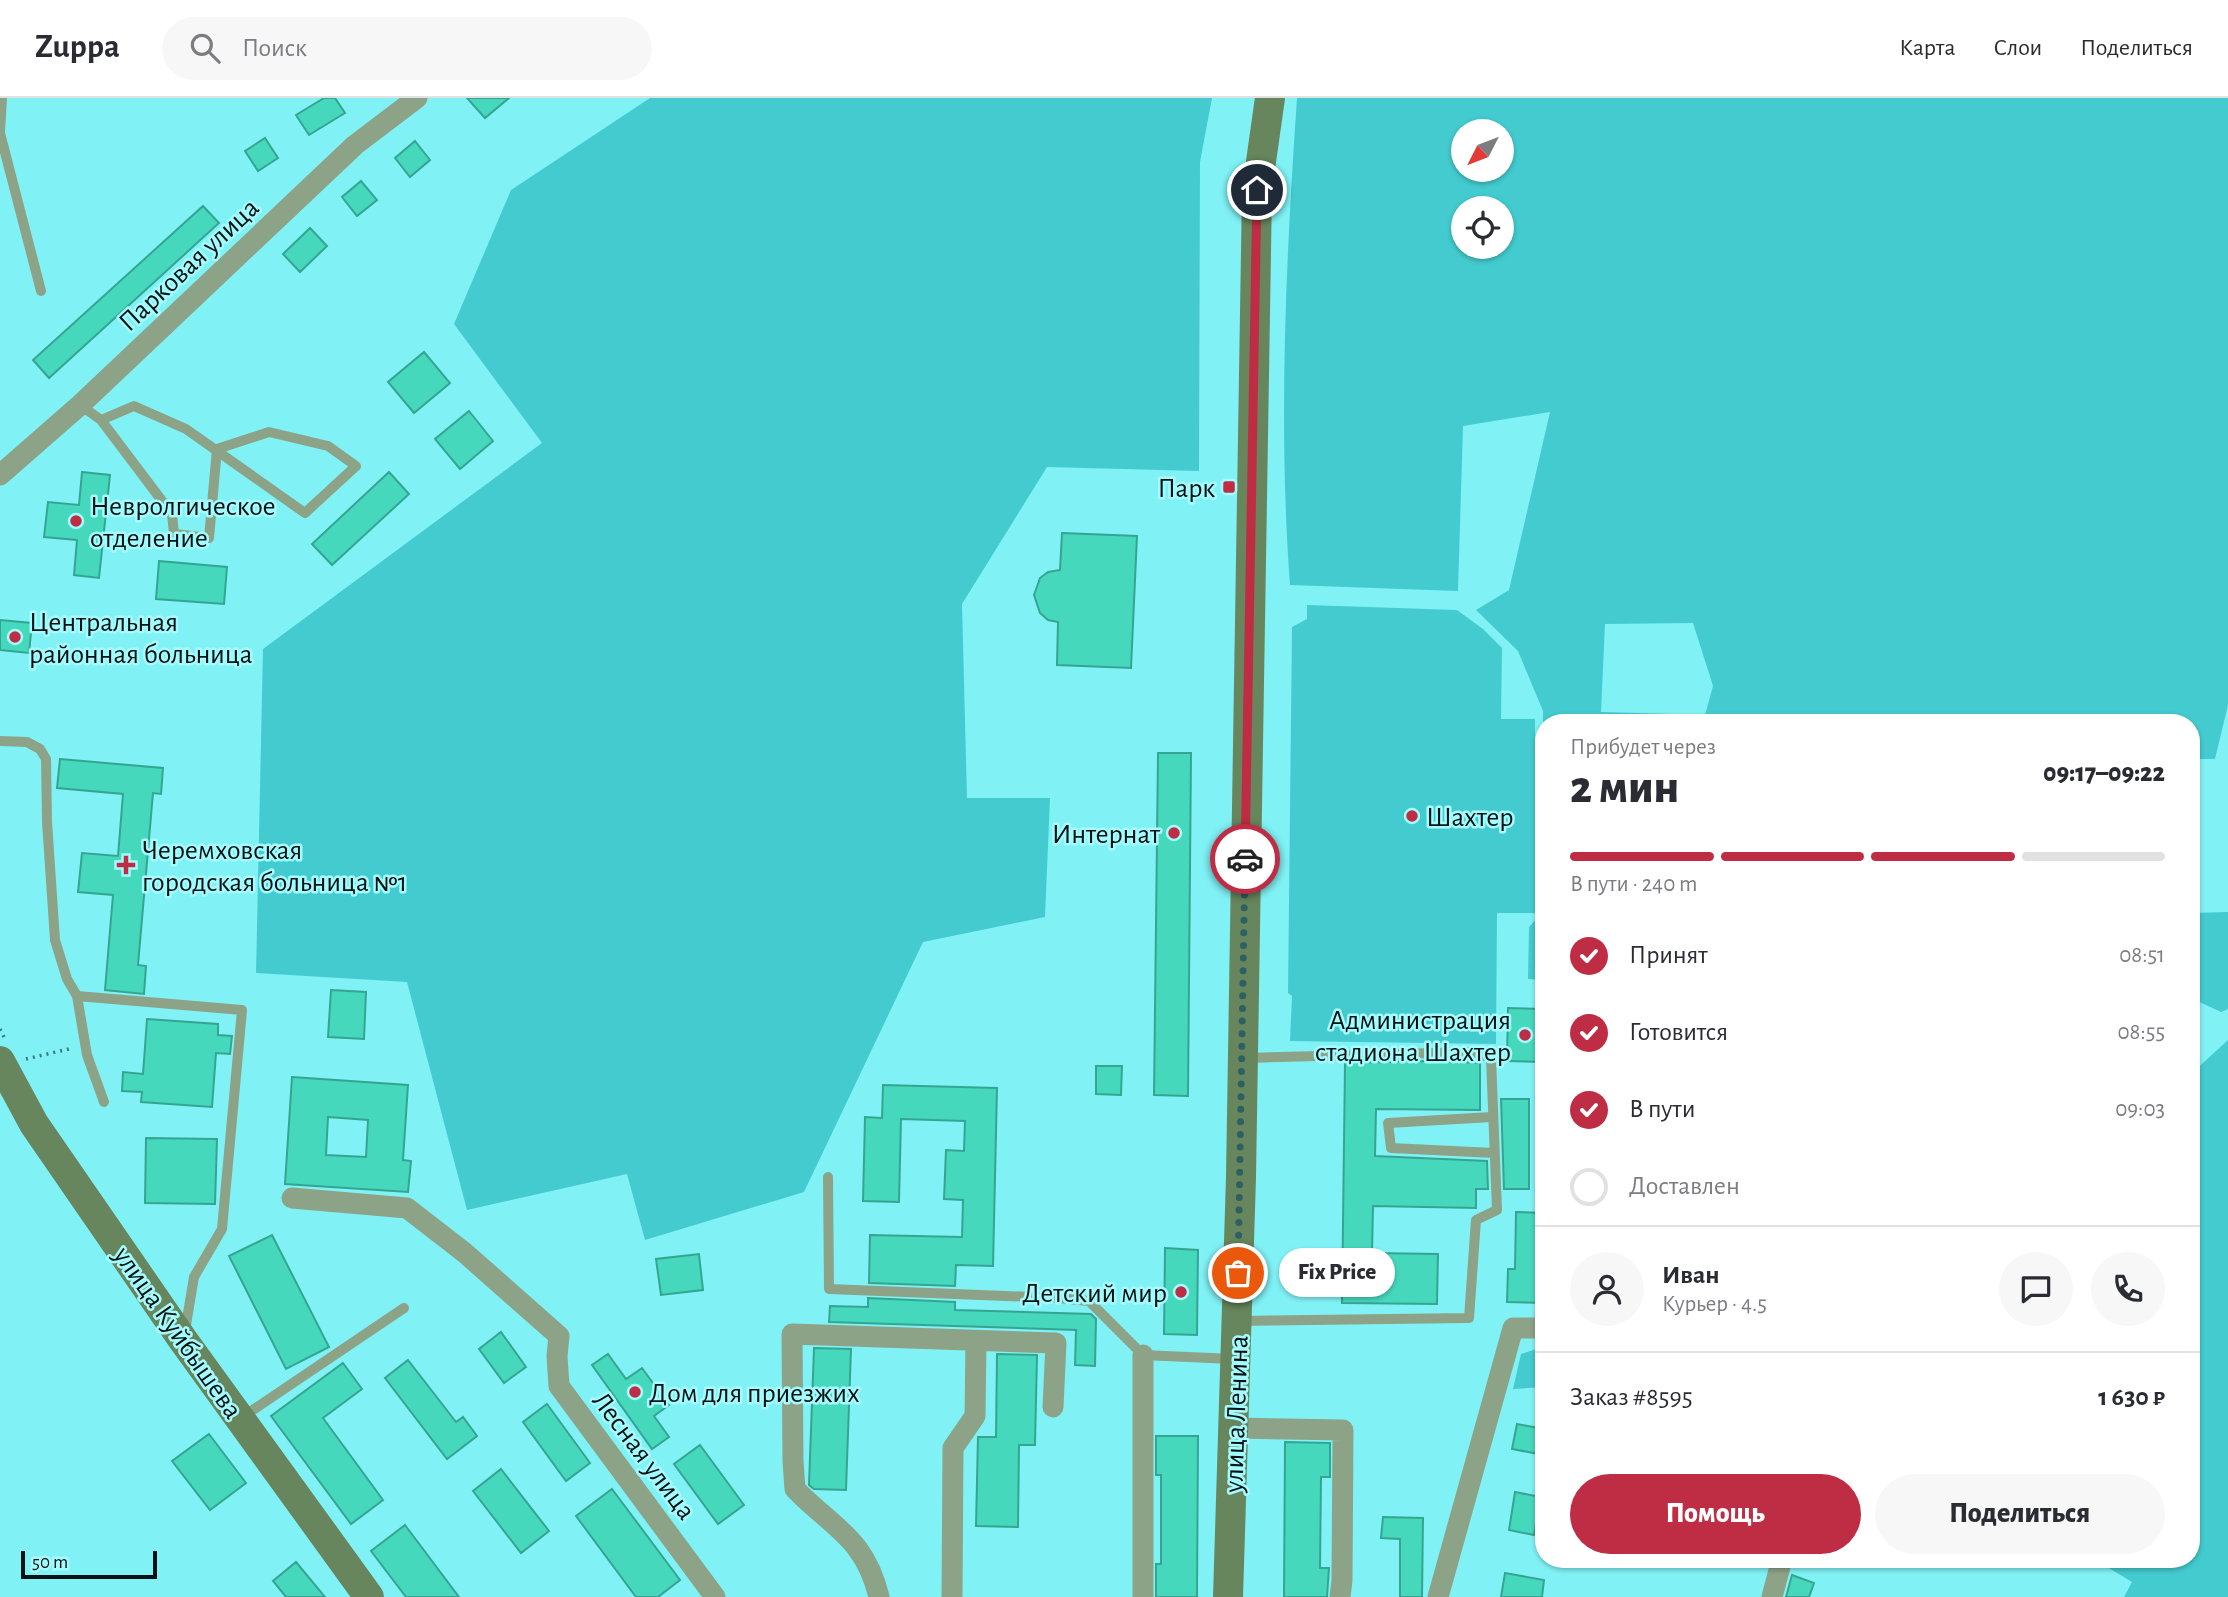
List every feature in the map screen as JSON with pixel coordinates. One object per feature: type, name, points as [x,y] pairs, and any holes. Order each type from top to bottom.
[{"type":"main road","name":"улица Ленина","points":[[1228,1597],[1235,1428],[1243,1059],[1257,190],[1270,98]]},
{"type":"main road","name":"улица Куйбышева","points":[[8,1061],[34,1124],[183,1340],[369,1597]]},
{"type":"street","name":"Парковая улица","points":[[0,475],[80,405],[355,145],[417,98]]},
{"type":"street","name":"Лесная улица","points":[[292,1198],[407,1208],[465,1253],[559,1336],[556,1356],[559,1386],[715,1597]]},
{"type":"street","points":[[1438,1597],[1513,1328],[1535,1328]]},
{"type":"street","points":[[879,1597],[874,1575],[857,1545],[795,1489],[792,1334],[1056,1343],[1054,1407]]},
{"type":"street","points":[[952,1597],[953,1448],[975,1416],[976,1341]]},
{"type":"street","points":[[1143,1355],[1143,1597]]},
{"type":"street","points":[[1235,1428],[1343,1430],[1340,1597]]},
{"type":"street","points":[[1772,1597],[1780,1568]]},
{"type":"lane","points":[[2,98],[0,133],[41,291]]},
{"type":"lane","points":[[80,405],[101,420],[172,514],[174,534],[209,538],[217,449]]},
{"type":"lane","points":[[101,420],[134,406],[186,429],[305,513],[356,466],[328,446],[269,432],[217,449]]},
{"type":"lane","points":[[0,741],[27,742],[40,749],[46,759],[47,822],[55,940],[67,979],[77,996],[85,1045],[104,1102]]},
{"type":"lane","points":[[77,996],[242,1010],[222,1229],[194,1277],[183,1340]]},
{"type":"lane","points":[[1237,1321],[1469,1318],[1476,1220],[1497,1210],[1491,1058],[1473,1052],[1243,1059]]},
{"type":"lane","points":[[1492,1117],[1388,1123],[1391,1148],[1494,1153]]},
{"type":"lane","points":[[828,1177],[829,1289],[1089,1301],[1143,1355],[1236,1359]]},
{"type":"lane","points":[[240,1419],[404,1308]]},
{"type":"path","points":[[8,1061],[85,1045]]},
{"type":"shaded area","points":[[650,98],[1212,98],[1200,162],[1199,471],[1047,467],[962,604],[967,798],[1050,798],[1045,917],[923,942],[804,1192],[645,1240],[627,1174],[467,1210],[407,982],[256,973],[263,649],[542,443],[454,324],[511,190]]},
{"type":"shaded area","points":[[1297,98],[2228,98],[2228,705],[2215,759],[2200,759],[2200,714],[1705,714],[1713,686],[1693,623],[1605,624],[1601,712],[1670,714],[1543,714],[1518,651],[1476,610],[1509,590],[1550,412],[1463,426],[1458,591],[1290,585],[1284,464],[1285,342]]},
{"type":"shaded area","name":"Шахтер","points":[[1307,605],[1457,610],[1483,629],[1502,648],[1501,719],[1535,719],[1535,913],[1497,913],[1496,1044],[1290,1041],[1292,996],[1288,993],[1292,627],[1307,619]]},
{"type":"shaded area","points":[[2228,912],[2228,1009],[2221,1012],[2200,1002],[2200,913]]},
{"type":"shaded area","points":[[1535,921],[1535,979],[1528,979],[1529,927]]},
{"type":"shaded area","points":[[2228,1040],[2228,1597],[2124,1597],[2132,1582],[2109,1568],[2200,1568],[2200,1066]]},
{"type":"shaded area","points":[[1535,1350],[1535,1388],[1513,1389],[1521,1354]]},
{"type":"building","points":[[324,98],[335,98],[345,113],[309,135],[296,115]]},
{"type":"building","points":[[467,98],[509,98],[485,118]]},
{"type":"building","points":[[265,138],[278,158],[258,171],[245,151]]},
{"type":"building","points":[[415,141],[430,160],[410,177],[395,158]]},
{"type":"building","points":[[361,181],[377,200],[357,216],[342,197]]},
{"type":"building","points":[[203,206],[219,223],[49,378],[33,360]]},
{"type":"building","points":[[310,228],[327,246],[300,272],[283,254]]},
{"type":"building","points":[[424,352],[450,383],[414,413],[388,382]]},
{"type":"building","points":[[469,411],[493,441],[460,469],[435,439]]},
{"type":"building","name":"Невролгическое отделение","points":[[82,472],[110,475],[99,578],[74,575],[77,540],[44,537],[48,502],[79,505]]},
{"type":"building","points":[[389,472],[409,494],[332,565],[312,544]]},
{"type":"building","points":[[1062,533],[1137,536],[1131,668],[1057,665],[1058,622],[1048,620],[1040,613],[1034,595],[1040,578],[1048,572],[1060,570]]},
{"type":"building","points":[[159,561],[227,567],[224,604],[156,599]]},
{"type":"building","name":"Центральная районная больница","points":[[0,620],[32,623],[29,653],[0,650]]},
{"type":"building","points":[[1158,753],[1191,753],[1188,1096],[1154,1095]]},
{"type":"building","points":[[60,759],[163,768],[161,794],[153,793],[138,965],[146,966],[144,994],[105,990],[113,895],[78,892],[82,853],[118,856],[123,794],[57,788]]},
{"type":"building","points":[[331,990],[366,992],[364,1039],[328,1037]]},
{"type":"building","name":"Администрация стадиона Шахтер","points":[[1508,1008],[1535,1009],[1535,1062],[1507,1061]]},
{"type":"building","points":[[147,1019],[218,1024],[218,1035],[232,1036],[230,1054],[216,1053],[212,1107],[141,1102],[142,1092],[122,1091],[123,1072],[143,1074]]},
{"type":"building","points":[[1345,1063],[1480,1063],[1480,1110],[1376,1109],[1375,1156],[1487,1161],[1488,1189],[1476,1189],[1476,1208],[1373,1206],[1372,1253],[1438,1254],[1437,1304],[1342,1303]]},
{"type":"building","points":[[1096,1066],[1122,1066],[1121,1095],[1096,1094]]},
{"type":"building","points":[[292,1077],[408,1085],[403,1160],[411,1161],[408,1192],[285,1184]],"holes":[[[328,1117],[368,1120],[366,1157],[326,1155]]]},
{"type":"building","points":[[883,1085],[997,1088],[993,1266],[956,1265],[955,1286],[869,1283],[870,1235],[962,1237],[963,1200],[944,1199],[946,1150],[964,1151],[965,1121],[901,1119],[899,1202],[863,1201],[865,1117],[882,1118]]},
{"type":"building","points":[[1501,1099],[1529,1099],[1529,1189],[1504,1189]]},
{"type":"building","points":[[146,1138],[217,1139],[215,1204],[145,1203]]},
{"type":"building","points":[[1516,1212],[1535,1213],[1535,1303],[1507,1302],[1508,1269],[1515,1269]]},
{"type":"building","points":[[272,1235],[329,1347],[286,1369],[229,1256]]},
{"type":"building","name":"Детский мир","points":[[1165,1248],[1198,1250],[1197,1335],[1164,1334]]},
{"type":"building","points":[[699,1254],[703,1290],[661,1295],[656,1259]]},
{"type":"building","points":[[868,1298],[955,1302],[955,1310],[1091,1314],[1096,1319],[1095,1366],[1075,1365],[1076,1330],[829,1322],[830,1306],[868,1307]]},
{"type":"building","points":[[501,1332],[526,1367],[504,1383],[479,1349]]},
{"type":"building","points":[[814,1348],[851,1349],[846,1490],[814,1489],[809,1485]]},
{"type":"building","name":"Дом для приезжих","points":[[608,1354],[626,1379],[642,1368],[669,1405],[654,1416],[669,1437],[652,1449],[592,1365]]},
{"type":"building","points":[[997,1354],[1037,1355],[1035,1445],[1019,1445],[1018,1527],[976,1526],[978,1437],[996,1437]]},
{"type":"building","points":[[408,1360],[456,1422],[463,1417],[477,1436],[447,1459],[385,1378]]},
{"type":"building","points":[[343,1363],[362,1389],[323,1418],[383,1500],[351,1524],[271,1416]]},
{"type":"building","points":[[547,1404],[590,1463],[566,1481],[523,1422]]},
{"type":"building","points":[[1517,1424],[1535,1427],[1535,1453],[1512,1449]]},
{"type":"building","points":[[209,1434],[246,1483],[210,1510],[172,1461]]},
{"type":"building","points":[[1156,1436],[1198,1436],[1197,1597],[1156,1597],[1156,1564],[1161,1564],[1161,1475],[1156,1475]]},
{"type":"building","points":[[1285,1442],[1330,1443],[1330,1477],[1321,1477],[1320,1568],[1329,1568],[1327,1597],[1284,1597]]},
{"type":"building","points":[[700,1445],[744,1505],[718,1524],[674,1464]]},
{"type":"building","points":[[501,1469],[549,1531],[521,1553],[473,1491]]},
{"type":"building","points":[[612,1489],[680,1580],[658,1597],[636,1597],[576,1516]]},
{"type":"building","points":[[1515,1492],[1535,1496],[1534,1535],[1509,1530]]},
{"type":"building","points":[[1383,1517],[1423,1518],[1422,1597],[1400,1597],[1400,1539],[1381,1538]]},
{"type":"building","points":[[405,1525],[459,1597],[406,1597],[371,1551]]},
{"type":"building","points":[[296,1562],[325,1597],[286,1597],[273,1581]]},
{"type":"building","points":[[1505,1573],[1544,1580],[1542,1597],[1501,1597]]},
{"type":"building","points":[[1792,1575],[1814,1583],[1809,1597],[1786,1597]]},
{"type":"way so far","points":[[1238,1273],[1245,859]]},
{"type":"place","name":"Парк","points":[[1229,487]]},
{"type":"place","name":"Невролгическое отделение","points":[[76,521]]},
{"type":"place","name":"Центральная районная больница","points":[[15,637]]},
{"type":"place","name":"Шахтер","points":[[1412,816]]},
{"type":"place","name":"Интернат","points":[[1174,833]]},
{"type":"place","name":"Черемховская городская больница №1","points":[[126,865]]},
{"type":"place","name":"Администрация стадиона Шахтер","points":[[1525,1035]]},
{"type":"place","name":"Fix Price","points":[[1238,1273]]},
{"type":"place","name":"Детский мир","points":[[1181,1292]]},
{"type":"place","name":"Дом для приезжих","points":[[635,1392]]},
{"type":"route","points":[[1245,859],[1257,190]]}]
